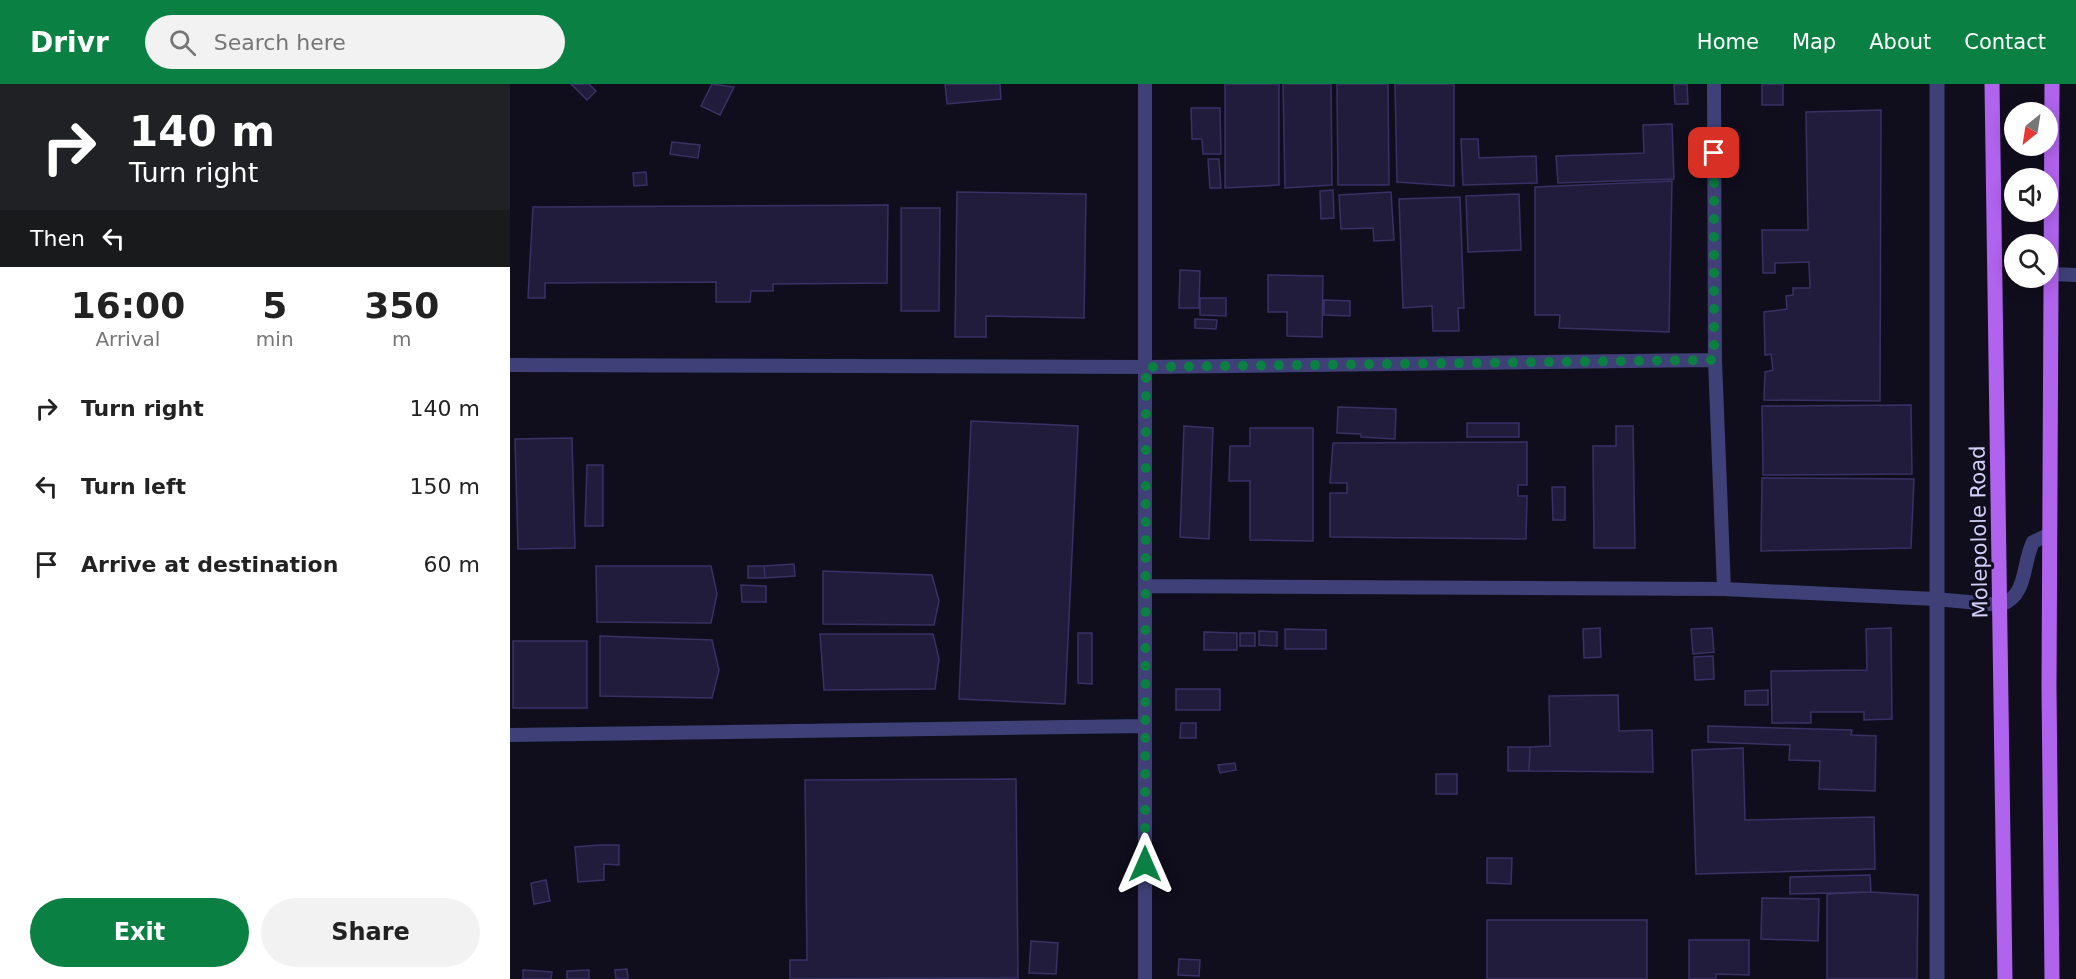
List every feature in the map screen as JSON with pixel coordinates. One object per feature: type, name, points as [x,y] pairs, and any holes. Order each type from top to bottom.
[{"type":"main road","name":"Molepolole Road","points":[[1992,84],[2005,979]]},
{"type":"main road","points":[[2051,234],[2052,84]]},
{"type":"main road","points":[[2051,288],[2052,979]]},
{"type":"street","points":[[1937,84],[1935,598],[1937,979]]},
{"type":"lane","points":[[1145,84],[1145,979]]},
{"type":"lane","points":[[1714,84],[1714,360],[1724,589]]},
{"type":"lane","points":[[2058,274],[2076,275]]},
{"type":"lane","points":[[510,365],[1146,367],[1714,360]]},
{"type":"lane","points":[[1146,586],[1724,589],[1935,598],[2001,605],[2010,602],[2021,588],[2033,542],[2050,534]]},
{"type":"lane","points":[[510,735],[1144,726]]},
{"type":"building","points":[[571,84],[589,84],[596,91],[587,100]]},
{"type":"building","points":[[712,84],[734,87],[720,115],[701,106]]},
{"type":"building","points":[[945,84],[1000,84],[1001,99],[947,104]]},
{"type":"building","points":[[1225,84],[1279,84],[1279,185],[1225,188]]},
{"type":"building","points":[[1283,84],[1331,84],[1332,185],[1285,188]]},
{"type":"building","points":[[1337,84],[1388,84],[1389,185],[1338,185]]},
{"type":"building","points":[[1395,84],[1454,84],[1454,186],[1397,182]]},
{"type":"building","points":[[1674,84],[1687,84],[1688,104],[1675,104]]},
{"type":"building","points":[[1762,84],[1783,84],[1783,105],[1762,105]]},
{"type":"building","points":[[1191,108],[1220,108],[1221,154],[1203,154],[1202,139],[1192,139]]},
{"type":"building","points":[[1881,110],[1880,401],[1764,400],[1765,372],[1773,370],[1771,354],[1765,355],[1764,312],[1787,309],[1786,296],[1793,295],[1793,288],[1810,288],[1809,262],[1775,263],[1775,273],[1763,273],[1762,230],[1808,230],[1806,112]]},
{"type":"building","points":[[1672,124],[1674,179],[1558,183],[1556,156],[1644,153],[1643,125]]},
{"type":"building","points":[[1461,139],[1478,139],[1479,158],[1536,156],[1537,183],[1463,185]]},
{"type":"building","points":[[672,142],[700,145],[698,158],[670,154]]},
{"type":"building","points":[[1208,159],[1219,159],[1221,188],[1210,188]]},
{"type":"building","points":[[646,172],[647,185],[634,186],[633,173]]},
{"type":"building","points":[[1672,181],[1669,332],[1559,328],[1560,315],[1535,315],[1535,187]]},
{"type":"building","points":[[1333,190],[1334,218],[1321,219],[1320,191]]},
{"type":"building","points":[[957,192],[1086,194],[1084,318],[986,316],[986,337],[955,337]]},
{"type":"building","points":[[1391,192],[1394,240],[1374,241],[1373,228],[1341,229],[1339,195]]},
{"type":"building","points":[[1519,194],[1521,250],[1468,252],[1466,196]]},
{"type":"building","points":[[1460,197],[1464,308],[1458,308],[1459,331],[1433,331],[1432,306],[1403,308],[1399,199]]},
{"type":"building","points":[[888,205],[887,283],[773,284],[773,291],[751,291],[750,302],[716,302],[716,282],[545,283],[545,298],[528,298],[533,207]]},
{"type":"building","points":[[901,208],[940,208],[939,311],[901,311]]},
{"type":"building","points":[[1180,270],[1200,271],[1199,308],[1179,308]]},
{"type":"building","points":[[1268,275],[1323,276],[1322,337],[1287,336],[1287,312],[1268,312]]},
{"type":"building","points":[[1200,298],[1226,298],[1226,316],[1200,315]]},
{"type":"building","points":[[1324,300],[1350,301],[1350,316],[1324,315]]},
{"type":"building","points":[[1195,319],[1217,320],[1216,329],[1195,328]]},
{"type":"building","points":[[1911,405],[1912,474],[1763,475],[1762,406]]},
{"type":"building","points":[[1338,407],[1396,409],[1395,439],[1337,433]]},
{"type":"building","points":[[971,421],[1078,426],[1065,704],[959,699]]},
{"type":"building","points":[[1467,423],[1519,423],[1519,437],[1467,437]]},
{"type":"building","points":[[1184,426],[1213,428],[1209,539],[1180,537]]},
{"type":"building","points":[[1616,426],[1633,426],[1635,548],[1594,548],[1593,446],[1616,446]]},
{"type":"building","points":[[1250,428],[1313,428],[1313,541],[1250,540],[1250,481],[1229,481],[1230,446],[1250,446]]},
{"type":"building","points":[[572,438],[575,548],[518,549],[515,439]]},
{"type":"building","points":[[1527,442],[1527,485],[1518,485],[1518,496],[1527,496],[1526,539],[1330,537],[1330,493],[1347,493],[1347,483],[1330,483],[1333,443]]},
{"type":"building","points":[[587,465],[603,465],[603,526],[585,526]]},
{"type":"building","points":[[1762,478],[1914,479],[1911,548],[1761,551]]},
{"type":"building","points":[[1552,487],[1565,487],[1565,520],[1553,520]]},
{"type":"building","points":[[794,564],[795,576],[765,578],[764,566]]},
{"type":"building","points":[[596,566],[711,566],[717,594],[711,623],[597,622]]},
{"type":"building","points":[[748,566],[764,566],[765,578],[748,578]]},
{"type":"building","points":[[823,571],[932,575],[939,601],[934,625],[823,624]]},
{"type":"building","points":[[741,585],[766,586],[766,602],[742,602]]},
{"type":"building","points":[[1600,628],[1601,657],[1584,658],[1583,629]]},
{"type":"building","points":[[1712,628],[1714,652],[1693,654],[1691,629]]},
{"type":"building","points":[[1891,628],[1892,719],[1864,720],[1864,712],[1811,712],[1811,723],[1772,723],[1771,671],[1867,670],[1866,629]]},
{"type":"building","points":[[1285,629],[1326,630],[1326,649],[1285,649]]},
{"type":"building","points":[[1259,631],[1277,632],[1277,646],[1259,645]]},
{"type":"building","points":[[1204,632],[1237,633],[1237,650],[1204,650]]},
{"type":"building","points":[[1078,633],[1092,633],[1092,684],[1078,683]]},
{"type":"building","points":[[1240,633],[1255,633],[1255,646],[1240,646]]},
{"type":"building","points":[[820,634],[933,634],[939,659],[935,689],[824,690]]},
{"type":"building","points":[[600,636],[712,640],[719,670],[712,698],[600,696]]},
{"type":"building","points":[[513,641],[587,641],[587,708],[513,708]]},
{"type":"building","points":[[1713,656],[1714,679],[1695,680],[1694,657]]},
{"type":"building","points":[[1176,689],[1220,689],[1220,710],[1176,710]]},
{"type":"building","points":[[1768,690],[1768,705],[1745,705],[1745,691]]},
{"type":"building","points":[[1618,695],[1619,731],[1652,730],[1653,772],[1529,771],[1530,747],[1550,746],[1549,696]]},
{"type":"building","points":[[1181,723],[1196,723],[1196,738],[1180,738]]},
{"type":"building","points":[[1708,726],[1852,730],[1851,735],[1876,736],[1875,791],[1819,789],[1820,761],[1789,760],[1790,745],[1708,742]]},
{"type":"building","points":[[1508,747],[1530,747],[1529,771],[1508,771]]},
{"type":"building","points":[[1743,748],[1745,820],[1874,817],[1875,869],[1696,874],[1692,750]]},
{"type":"building","points":[[1235,763],[1236,770],[1220,773],[1218,765]]},
{"type":"building","points":[[1436,774],[1457,774],[1457,794],[1436,794]]},
{"type":"building","points":[[1016,779],[1018,978],[790,979],[790,960],[807,960],[805,780]]},
{"type":"building","points":[[619,845],[619,865],[604,864],[604,880],[578,882],[575,847]]},
{"type":"building","points":[[1487,858],[1512,858],[1511,884],[1487,883]]},
{"type":"building","points":[[1870,875],[1871,892],[1790,894],[1790,877]]},
{"type":"building","points":[[546,880],[550,901],[534,904],[531,883]]},
{"type":"building","points":[[1871,892],[1918,895],[1917,979],[1827,979],[1827,894]]},
{"type":"building","points":[[1762,898],[1819,899],[1818,941],[1761,939]]},
{"type":"building","points":[[1487,920],[1647,920],[1647,979],[1487,979]]},
{"type":"building","points":[[1689,940],[1749,940],[1749,975],[1716,974],[1716,979],[1689,979]]},
{"type":"building","points":[[1031,941],[1058,943],[1056,974],[1029,973]]},
{"type":"building","points":[[1179,959],[1200,960],[1199,976],[1178,975]]},
{"type":"building","points":[[627,969],[628,979],[616,979],[615,970]]},
{"type":"building","points":[[523,970],[552,972],[551,979],[523,979]]},
{"type":"building","points":[[589,970],[589,979],[567,979],[567,971]]},
{"type":"route","points":[[1145,864],[1146,367],[1714,360],[1714,153]]}]
